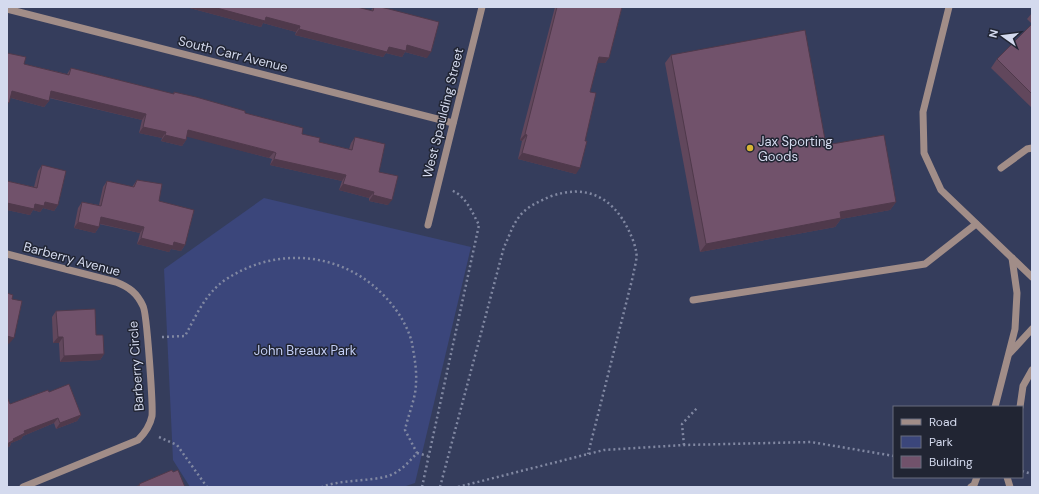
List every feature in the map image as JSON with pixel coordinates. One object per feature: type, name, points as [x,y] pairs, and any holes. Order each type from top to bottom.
[{"type":"street","name":"West Spaulding Street","points":[[428,226],[482,7]]},
{"type":"street","points":[[949,7],[923,112],[924,153],[941,190],[1032,277]]},
{"type":"street","name":"South Carr Avenue","points":[[7,9],[453,122]]},
{"type":"street","points":[[1001,168],[1027,149],[1032,148]]},
{"type":"street","points":[[692,300],[925,264],[976,224]]},
{"type":"street","name":"Barberry Avenue","points":[[7,254],[116,282],[130,288]]},
{"type":"street","points":[[996,406],[1015,329],[1017,293],[1012,258]]},
{"type":"street","name":"Barberry Circle","points":[[130,288],[144,307],[148,338],[152,416],[146,431]]},
{"type":"street","points":[[1009,354],[1032,329]]},
{"type":"street","points":[[1020,406],[1023,386],[1032,370]]},
{"type":"street","points":[[23,487],[138,440],[146,431]]},
{"type":"street","points":[[971,487],[974,485],[977,478]]},
{"type":"path","points":[[422,487],[479,225],[469,206],[456,192],[438,187]]},
{"type":"path","points":[[440,487],[504,248],[511,230],[520,216],[534,203],[573,191],[593,194],[614,206],[624,220],[637,252],[633,276],[588,454]]},
{"type":"path","points":[[148,338],[186,336],[205,299],[225,280],[261,262],[297,257],[327,261],[340,266],[358,274],[384,294],[400,316],[412,342],[416,383],[405,430],[417,453],[428,456]]},
{"type":"path","points":[[684,445],[682,424],[698,407]]},
{"type":"path","points":[[146,431],[177,445],[207,487]]},
{"type":"path","points":[[458,487],[604,450],[684,445],[811,442],[893,456]]},
{"type":"path","points":[[322,487],[335,482],[389,476],[408,463],[417,453]]},
{"type":"green space","name":"John Breaux Park","points":[[264,198],[471,247],[415,483],[403,487],[190,487],[173,460],[164,269]]},
{"type":"building","points":[[213,7],[357,7],[373,11],[374,7],[380,7],[439,22],[431,52],[407,45],[406,51],[389,47],[387,52],[299,29],[300,26],[266,17],[265,21]]},
{"type":"building","points":[[557,7],[622,7],[609,58],[599,57],[590,92],[596,93],[585,141],[587,141],[580,168],[522,153],[527,135],[525,134]]},
{"type":"building","points":[[1032,24],[1032,94],[997,59]]},
{"type":"building","name":"Jax Sporting Goods","points":[[805,30],[826,145],[884,135],[896,202],[840,212],[841,218],[706,244],[671,55]]},
{"type":"building","points":[[7,53],[26,57],[24,64],[69,75],[71,68],[174,94],[174,92],[196,97],[245,111],[245,113],[303,128],[302,134],[320,138],[319,142],[352,150],[355,137],[385,144],[379,172],[398,176],[392,200],[373,195],[374,192],[343,184],[346,175],[274,159],[276,153],[274,152],[188,130],[186,140],[165,135],[166,132],[143,127],[146,114],[51,91],[49,101],[12,91],[9,103],[7,102]]},
{"type":"building","points":[[42,165],[66,171],[58,205],[45,202],[44,206],[35,204],[34,209],[7,203],[7,181],[37,188]]},
{"type":"building","points":[[137,180],[162,184],[159,201],[194,210],[185,245],[174,242],[173,246],[141,238],[144,227],[101,217],[99,227],[78,222],[82,202],[101,206],[107,181],[134,187]]},
{"type":"building","points":[[7,293],[13,295],[12,299],[22,301],[14,338],[7,336]]},
{"type":"building","points":[[95,309],[96,335],[103,335],[104,354],[64,356],[63,337],[58,337],[56,311]]},
{"type":"building","points":[[69,384],[81,415],[60,423],[58,418],[24,431],[25,433],[7,444],[7,397],[10,404]]},
{"type":"building","points":[[172,470],[173,472],[178,470],[185,487],[135,487],[140,485],[139,484]]},
{"type":"place","name":"Jax Sporting Goods","points":[[750,148]]}]
